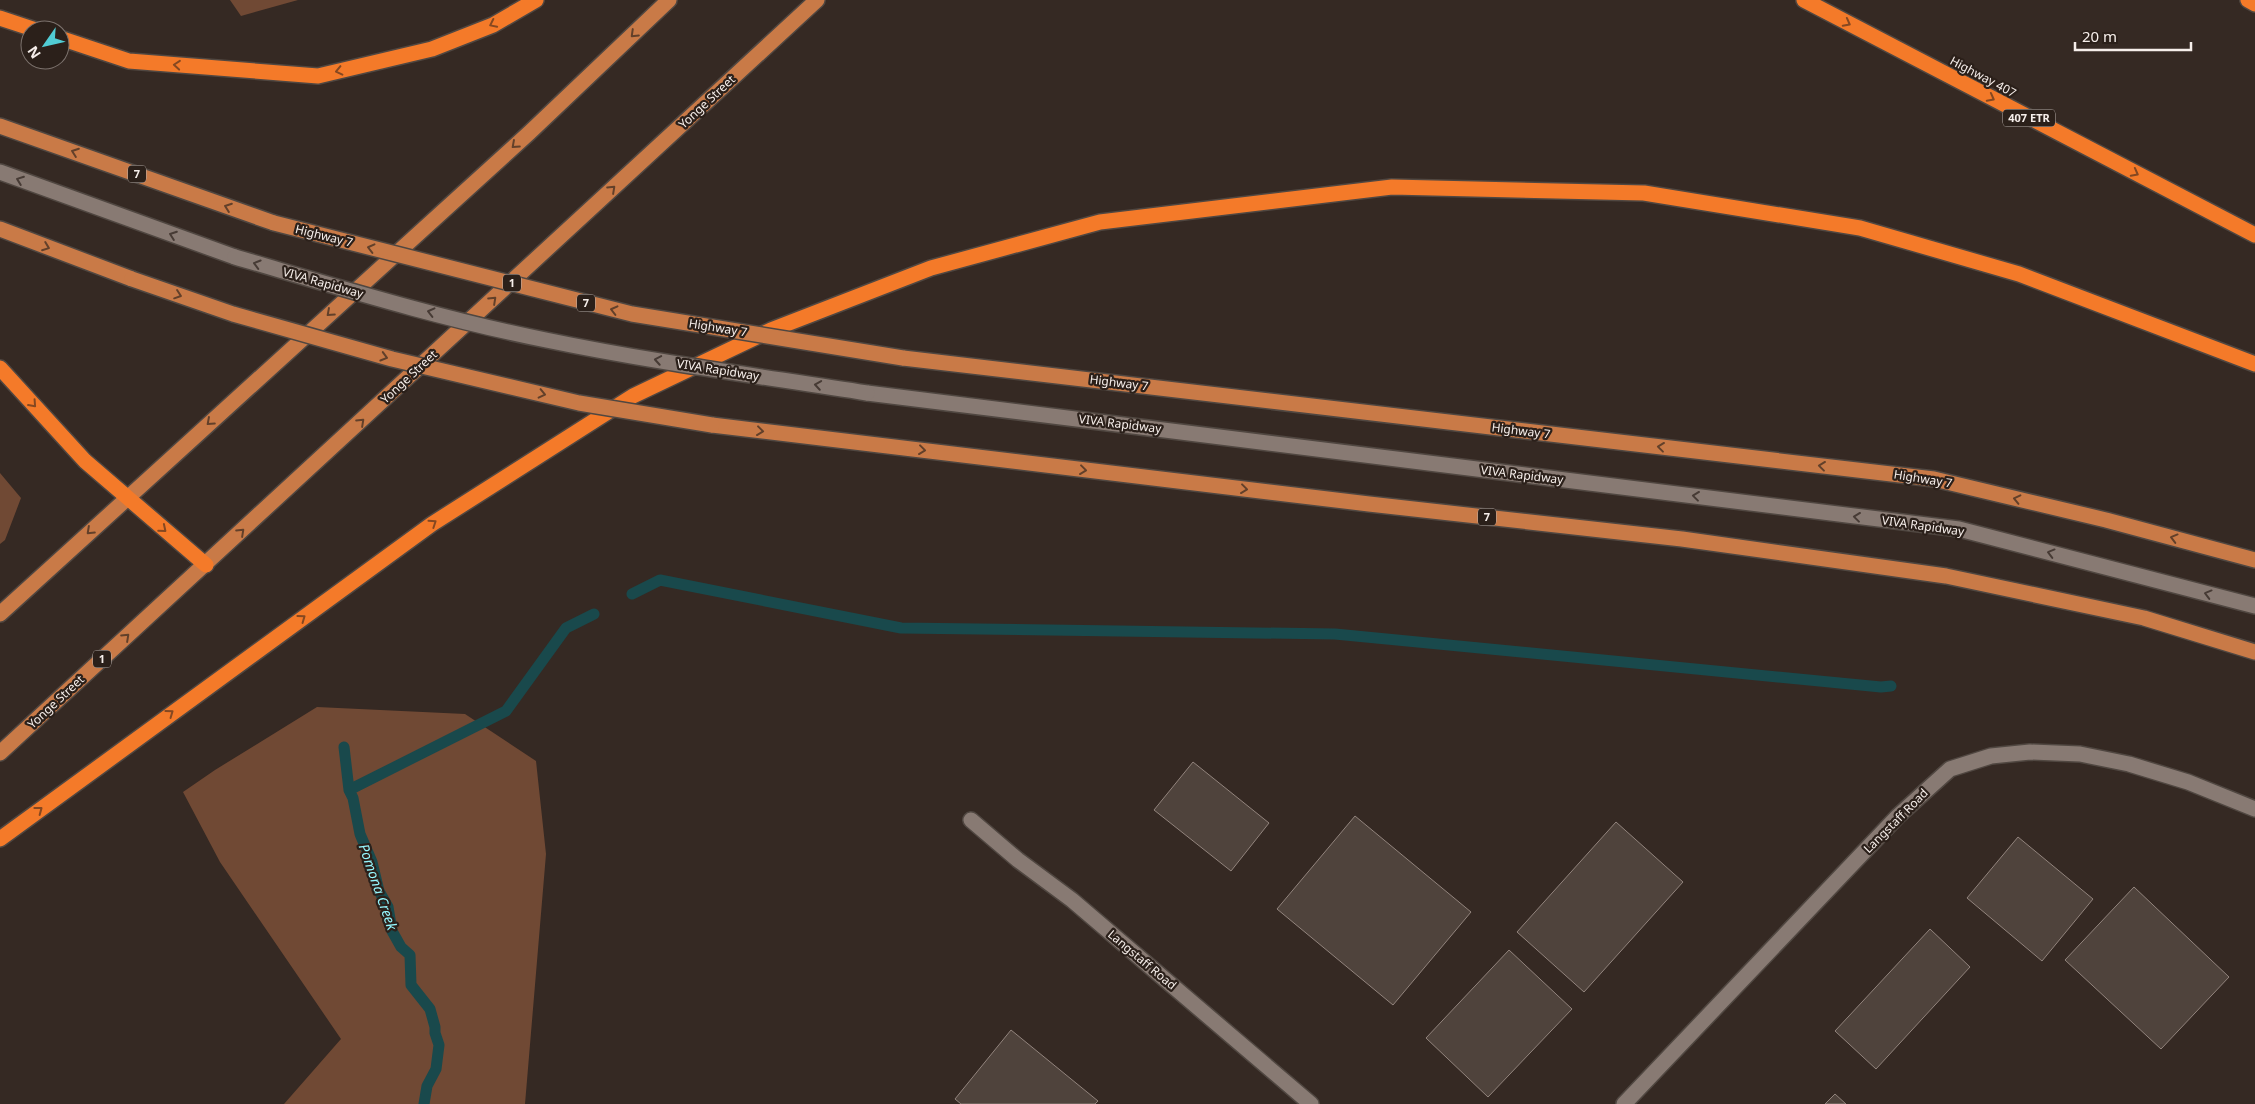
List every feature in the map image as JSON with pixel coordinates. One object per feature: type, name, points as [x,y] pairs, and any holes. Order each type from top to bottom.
[{"type":"highway","points":[[70,41],[130,61],[318,76],[432,49],[493,25],[536,0]]},
{"type":"highway","name":"Highway 407","points":[[1804,0],[2255,235]]},
{"type":"highway","points":[[2248,0],[2255,4]]},
{"type":"highway","points":[[0,18],[20,25]]},
{"type":"highway","points":[[0,839],[432,524],[633,396],[771,330],[931,268],[1100,222],[1392,187],[1644,193],[1860,228],[2019,274],[2255,364]]},
{"type":"highway","points":[[0,368],[85,461],[206,565]]},
{"type":"main road","points":[[0,614],[529,133],[669,0]]},
{"type":"main road","name":"Yonge Street","points":[[0,753],[817,0]]},
{"type":"main road","name":"Highway 7","points":[[0,126],[274,223],[632,314],[903,358],[1934,479],[2106,520],[2255,560]]},
{"type":"main road","name":"7","points":[[0,229],[132,280],[233,314],[392,360],[580,403],[712,425],[1369,504],[1682,539],[1946,576],[2144,618],[2255,652]]},
{"type":"street","name":"VIVA Rapidway","points":[[0,172],[235,258],[380,299],[544,340],[671,363],[866,393],[1959,530],[2255,606]]},
{"type":"street","name":"Langstaff Road","points":[[1624,1104],[1898,816],[1950,769],[1991,756],[2030,752],[2080,754],[2128,764],[2188,782],[2255,809]]},
{"type":"street","name":"Langstaff Road","points":[[971,820],[1018,860],[1072,900],[1311,1104]]},
{"type":"shaded area","points":[[230,0],[298,0],[241,16]]},
{"type":"shaded area","points":[[0,473],[21,498],[5,540],[0,544]]},
{"type":"shaded area","points":[[317,707],[465,714],[536,761],[546,854],[525,1104],[284,1104],[341,1039],[220,862],[183,792]]},
{"type":"building","points":[[1193,762],[1269,823],[1231,871],[1154,810]]},
{"type":"building","points":[[1355,816],[1471,912],[1393,1005],[1277,909]]},
{"type":"building","points":[[1616,822],[1683,882],[1584,992],[1517,932]]},
{"type":"building","points":[[2018,837],[2093,899],[2042,961],[1967,898]]},
{"type":"building","points":[[2134,887],[2229,977],[2161,1049],[2065,960]]},
{"type":"building","points":[[1930,929],[1970,967],[1876,1069],[1835,1031]]},
{"type":"building","points":[[1509,950],[1572,1009],[1488,1097],[1426,1038]]},
{"type":"building","points":[[1011,1030],[1098,1101],[1095,1104],[961,1104],[955,1099]]},
{"type":"building","points":[[1835,1094],[1846,1104],[1825,1104]]},
{"type":"waterway","points":[[632,594],[660,580],[901,628],[1335,634],[1881,687],[1891,686]]},
{"type":"waterway","points":[[349,790],[506,711],[566,628],[594,614]]},
{"type":"waterway","name":"Pomona Creek","points":[[344,747],[349,790],[353,798],[360,834],[372,862],[379,891],[388,907],[392,931],[401,947],[410,955],[411,985],[430,1009],[435,1027],[439,1045],[436,1069],[427,1086],[424,1104]]}]
